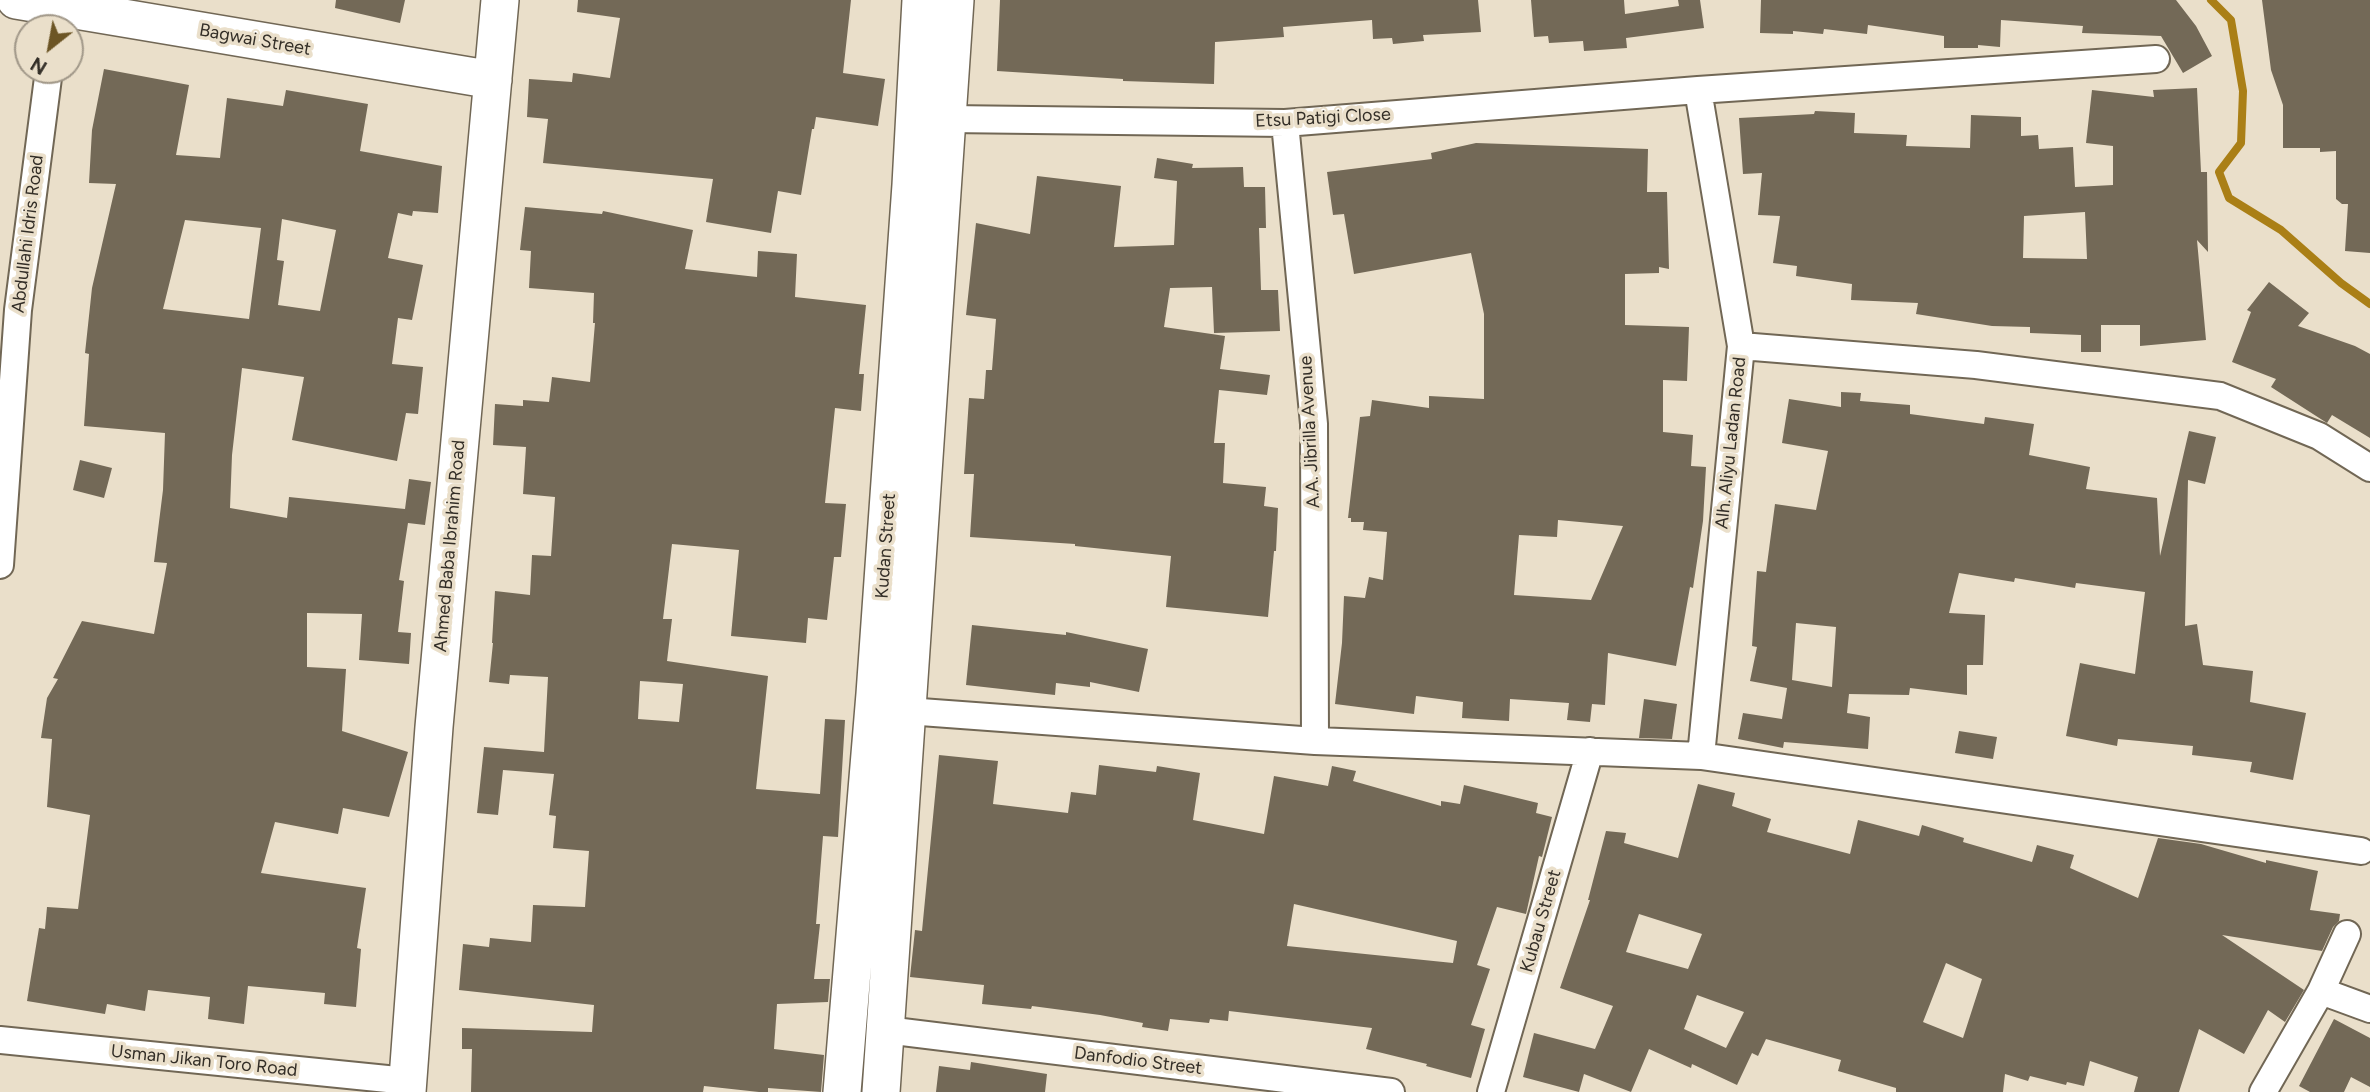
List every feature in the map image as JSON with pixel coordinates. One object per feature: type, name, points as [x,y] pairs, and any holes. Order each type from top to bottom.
[{"type":"street","name":"Bagwai Street","points":[[16,0],[48,14]]},
{"type":"street","name":"Ahmed Baba Ibrahim Road","points":[[407,1087],[434,727],[500,0]]},
{"type":"street","name":"Kudan Street","points":[[842,1092],[877,667],[911,185],[921,0]]},
{"type":"street","points":[[881,1092],[955,0]]},
{"type":"street","name":"Bagwai Street","points":[[84,21],[493,80]]},
{"type":"street","name":"Etsu Patigi Close","points":[[947,119],[1286,123],[1698,90],[2156,59]]},
{"type":"street","name":"Abdullahi Idris Road","points":[[0,565],[9,309],[47,84]]},
{"type":"street","name":"Alh. Aliyu Ladan Road","points":[[1698,90],[1741,346],[1701,757]]},
{"type":"street","name":"A.A. Jibrilla Avenue","points":[[1286,123],[1314,424],[1315,741]]},
{"type":"street","points":[[1741,346],[1976,365],[2220,396],[2319,436],[2370,468]]},
{"type":"street","points":[[907,711],[1315,741],[1701,757],[2361,851]]},
{"type":"street","name":"Kubau Street","points":[[1491,1092],[1590,751]]},
{"type":"street","points":[[2263,1092],[2321,991],[2347,934]]},
{"type":"street","points":[[2321,991],[2370,1009]]},
{"type":"street","name":"Danfodio Street","points":[[886,1030],[1391,1092]]},
{"type":"street","name":"Usman Jikan Toro Road","points":[[0,1040],[407,1087]]},
{"type":"building","points":[[336,0],[405,0],[400,23],[335,8]]},
{"type":"building","points":[[578,0],[851,0],[843,73],[885,79],[878,126],[816,117],[801,195],[778,191],[771,233],[706,222],[713,179],[543,163],[548,119],[527,117],[529,79],[572,82],[573,73],[610,78],[620,18],[577,12]]},
{"type":"building","points":[[1000,0],[1478,0],[1481,32],[1423,35],[1424,41],[1393,44],[1392,38],[1373,39],[1372,20],[1283,27],[1284,37],[1215,42],[1214,84],[1123,81],[997,71]]},
{"type":"building","points":[[1531,0],[1624,0],[1625,14],[1679,6],[1678,0],[1700,0],[1704,28],[1626,38],[1627,48],[1584,51],[1583,41],[1549,43],[1548,36],[1534,37]]},
{"type":"building","points":[[1761,0],[2176,0],[2196,26],[2212,56],[2183,73],[2161,36],[2082,33],[2083,26],[2001,20],[2000,47],[1978,45],[1978,48],[1944,48],[1944,36],[1868,25],[1867,34],[1824,29],[1823,34],[1793,31],[1793,34],[1760,33]]},
{"type":"building","points":[[2262,0],[2370,0],[2370,253],[2345,251],[2348,204],[2342,204],[2336,199],[2336,151],[2283,148],[2283,105],[2271,70]]},
{"type":"building","points":[[104,69],[189,85],[176,155],[220,158],[227,98],[283,106],[286,90],[368,104],[360,151],[442,166],[438,213],[413,211],[412,216],[398,213],[388,258],[423,265],[412,320],[398,318],[392,364],[423,367],[418,414],[406,413],[397,461],[292,440],[304,377],[242,368],[232,455],[230,508],[287,518],[289,497],[405,509],[409,479],[431,482],[425,525],[408,523],[399,580],[404,581],[398,632],[411,633],[409,664],[359,660],[362,614],[307,613],[307,667],[346,669],[342,731],[408,752],[389,817],[343,808],[338,834],[275,822],[261,873],[366,888],[357,948],[361,949],[356,1007],[324,1004],[325,993],[248,986],[244,1024],[208,1019],[210,997],[148,990],[145,1011],[107,1004],[105,1014],[27,1001],[39,928],[45,929],[47,907],[78,909],[90,815],[47,807],[52,739],[41,738],[47,698],[58,679],[53,678],[82,621],[154,634],[167,563],[154,562],[163,490],[165,433],[84,426],[89,354],[85,353],[92,288],[116,184],[89,183],[92,130]],"holes":[[[282,219],[336,230],[320,311],[278,305],[284,261],[277,260]],[[185,220],[261,228],[249,319],[163,309]]]},
{"type":"building","points":[[2197,88],[2201,172],[2207,172],[2208,252],[2197,240],[2206,340],[2140,346],[2140,325],[2101,325],[2101,352],[2081,352],[2081,335],[2030,333],[2030,327],[1992,326],[1916,314],[1918,303],[1851,300],[1852,284],[1796,276],[1797,266],[1773,263],[1780,216],[1758,215],[1762,173],[1743,174],[1739,118],[1814,114],[1815,111],[1855,113],[1854,133],[1907,135],[1906,146],[1970,148],[1971,115],[2021,117],[2021,136],[2038,135],[2039,149],[2073,147],[2075,187],[2113,185],[2113,146],[2086,143],[2092,90],[2154,97],[2153,90]],"holes":[[[2085,212],[2087,259],[2023,258],[2024,216]]]},
{"type":"building","points":[[1476,143],[1648,149],[1647,192],[1667,192],[1669,269],[1659,267],[1659,273],[1625,274],[1625,325],[1689,327],[1687,381],[1663,380],[1663,432],[1693,435],[1691,466],[1706,467],[1703,521],[1693,588],[1690,587],[1676,666],[1608,653],[1605,705],[1592,704],[1590,722],[1567,720],[1569,703],[1510,699],[1509,721],[1462,718],[1463,702],[1416,696],[1414,714],[1335,704],[1344,596],[1365,598],[1369,577],[1383,580],[1387,532],[1363,530],[1364,522],[1351,522],[1351,518],[1348,518],[1360,417],[1370,416],[1372,400],[1429,408],[1429,396],[1484,399],[1484,314],[1471,253],[1354,274],[1344,214],[1333,215],[1327,172],[1432,159],[1431,153]],"holes":[[[1558,520],[1623,526],[1591,600],[1514,595],[1519,535],[1557,537]]]},
{"type":"building","points":[[1157,158],[1193,164],[1192,168],[1243,167],[1244,187],[1265,187],[1266,228],[1259,228],[1261,290],[1278,290],[1280,331],[1214,333],[1212,287],[1170,288],[1164,327],[1225,336],[1220,369],[1270,375],[1267,395],[1219,390],[1214,443],[1225,443],[1223,483],[1266,487],[1264,506],[1278,508],[1268,617],[1166,607],[1171,556],[1075,544],[970,537],[974,474],[964,474],[969,398],[984,399],[986,370],[992,370],[996,319],[966,315],[976,223],[1030,234],[1037,176],[1121,186],[1114,247],[1174,245],[1177,181],[1154,178]]},
{"type":"building","points":[[525,207],[602,214],[603,211],[693,230],[685,269],[757,277],[758,251],[797,254],[795,297],[866,305],[859,374],[864,374],[861,411],[835,408],[825,503],[846,504],[841,557],[834,557],[827,620],[808,618],[806,643],[731,636],[739,550],[672,544],[663,619],[672,619],[667,661],[768,676],[756,789],[820,794],[825,719],[845,720],[838,837],[823,836],[816,924],[820,924],[814,979],[830,979],[828,1002],[777,1004],[774,1049],[824,1055],[821,1092],[768,1088],[768,1092],[759,1092],[704,1086],[703,1092],[471,1092],[472,1049],[462,1049],[462,1028],[592,1032],[594,1005],[459,990],[463,944],[489,947],[490,938],[531,942],[533,905],[585,907],[589,851],[553,848],[556,816],[549,815],[554,774],[503,770],[498,815],[477,813],[484,747],[544,752],[548,677],[510,675],[509,684],[489,682],[495,591],[530,595],[532,555],[551,556],[555,497],[523,494],[526,447],[493,445],[495,404],[523,406],[523,400],[549,402],[552,377],[590,382],[595,323],[594,293],[529,288],[531,251],[520,250]],"holes":[[[640,681],[683,684],[679,722],[638,719]]]},
{"type":"building","points":[[2269,282],[2309,313],[2298,326],[2370,354],[2370,438],[2332,415],[2327,423],[2271,387],[2276,379],[2232,362],[2251,312],[2247,310]]},
{"type":"building","points":[[1841,392],[1861,393],[1860,401],[1910,405],[1910,414],[1984,424],[1985,417],[2034,424],[2029,455],[2090,467],[2086,489],[2157,498],[2160,556],[2189,431],[2216,437],[2205,484],[2188,480],[2185,626],[2197,624],[2203,665],[2253,671],[2250,702],[2306,713],[2293,780],[2250,772],[2252,762],[2192,755],[2193,746],[2118,739],[2117,746],[2066,736],[2080,663],[2135,674],[2145,592],[2076,583],[2075,588],[2015,578],[2014,582],[1959,573],[1949,613],[1985,615],[1983,665],[1967,665],[1967,695],[1910,688],[1909,695],[1849,694],[1847,713],[1870,717],[1868,749],[1784,742],[1783,748],[1738,739],[1743,713],[1782,719],[1787,688],[1750,681],[1757,647],[1752,646],[1757,571],[1766,572],[1775,504],[1816,510],[1828,451],[1782,443],[1789,399],[1841,407]],"holes":[[[1796,623],[1836,627],[1832,687],[1792,680]]]},
{"type":"building","points":[[80,460],[112,468],[104,498],[73,490]]},
{"type":"building","points":[[972,625],[1066,635],[1066,632],[1148,649],[1139,692],[1090,682],[1090,687],[1056,683],[1055,695],[966,685]]},
{"type":"building","points":[[1644,699],[1677,704],[1672,739],[1639,738]]},
{"type":"building","points":[[1959,731],[1997,737],[1993,759],[1955,753]]},
{"type":"building","points":[[939,755],[998,761],[993,804],[1068,813],[1071,792],[1096,795],[1099,765],[1156,772],[1157,766],[1200,773],[1193,820],[1264,834],[1274,776],[1328,786],[1332,766],[1356,771],[1353,781],[1441,806],[1441,801],[1460,804],[1464,785],[1538,803],[1536,813],[1552,817],[1542,857],[1539,856],[1526,914],[1497,907],[1477,965],[1490,969],[1471,1025],[1485,1029],[1471,1078],[1366,1049],[1372,1028],[1229,1011],[1228,1021],[1210,1019],[1209,1023],[1170,1019],[1168,1031],[1100,1015],[1032,1006],[1031,1009],[982,1004],[984,985],[910,977],[915,930],[922,931]],"holes":[[[1294,904],[1457,941],[1453,963],[1287,946]]]},
{"type":"building","points":[[1698,784],[1735,793],[1732,806],[1771,819],[1767,832],[1850,854],[1858,820],[1919,836],[1922,825],[1964,838],[1963,842],[2032,862],[2037,845],[2074,855],[2070,868],[2138,898],[2158,838],[2201,844],[2266,863],[2266,860],[2318,871],[2310,910],[2340,914],[2339,921],[2333,927],[2322,951],[2222,935],[2304,990],[2285,1022],[2268,1010],[2244,1054],[2199,1029],[2179,1092],[2134,1092],[2138,1077],[2090,1061],[2084,1086],[2067,1082],[2066,1085],[2030,1076],[2028,1081],[2005,1074],[2003,1092],[1896,1092],[1896,1088],[1838,1071],[1841,1060],[1766,1039],[1758,1056],[1752,1053],[1737,1085],[1692,1064],[1691,1068],[1649,1049],[1631,1092],[1584,1074],[1579,1092],[1523,1077],[1534,1033],[1595,1049],[1613,1006],[1560,988],[1590,900],[1606,831],[1626,833],[1624,843],[1678,858]],"holes":[[[1639,914],[1702,934],[1688,969],[1626,952]],[[1946,963],[1982,979],[1963,1038],[1923,1022]],[[1697,995],[1744,1012],[1726,1048],[1684,1029]]]},
{"type":"building","points":[[2334,1019],[2370,1038],[2370,1087],[2351,1077],[2344,1092],[2310,1092],[2299,1086]]},
{"type":"building","points":[[971,1062],[1047,1074],[1045,1092],[936,1092],[939,1066],[970,1070]]},
{"type":"waterway","points":[[2211,0],[2231,20],[2243,91],[2241,143],[2219,172],[2229,198],[2281,230],[2341,283],[2370,304]]}]
